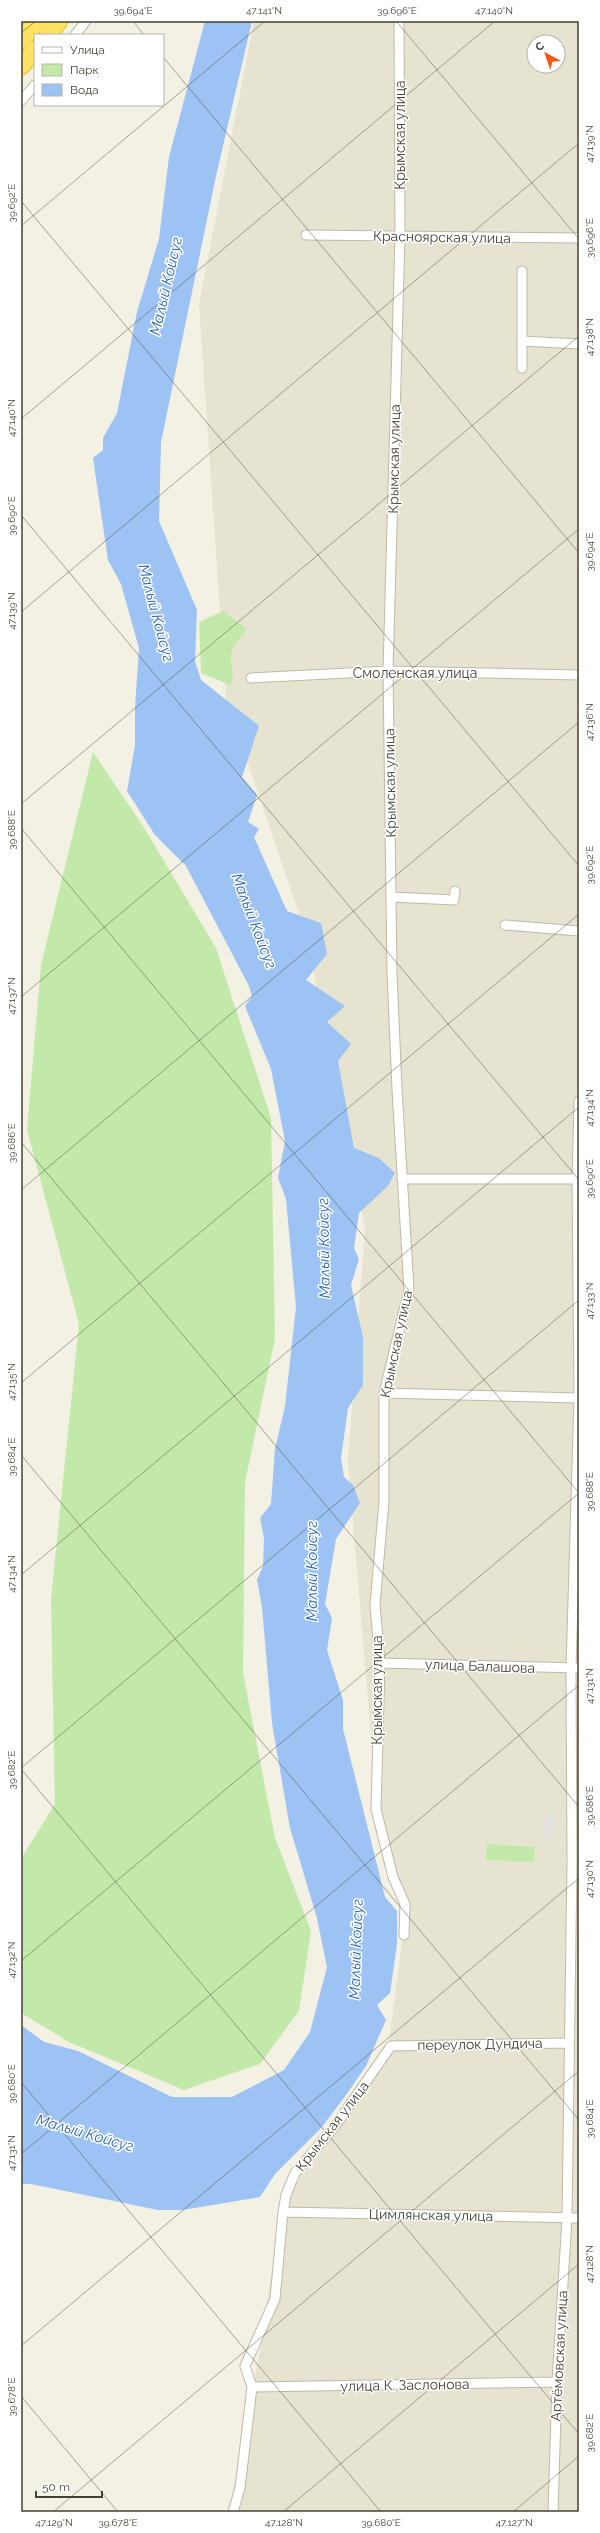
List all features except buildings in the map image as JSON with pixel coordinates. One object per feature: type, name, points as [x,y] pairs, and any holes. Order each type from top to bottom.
[{"type":"highway","points":[[21,40],[38,21]]},
{"type":"highway","points":[[49,34],[59,21]]},
{"type":"highway","points":[[21,66],[34,51]]},
{"type":"street","points":[[77,34],[86,21]]},
{"type":"street","name":"Крымская улица","points":[[399,21],[400,236],[388,671],[393,1004],[409,1290],[384,1393],[384,1501],[375,1605],[380,1663],[376,1809],[393,1877],[405,1904],[404,1935]]},
{"type":"street","points":[[21,101],[34,86]]},
{"type":"street","name":"Красноярская улица","points":[[306,235],[579,238]]},
{"type":"street","points":[[522,271],[522,368]]},
{"type":"street","points":[[522,341],[579,344]]},
{"type":"street","name":"Смоленская улица","points":[[251,678],[388,671],[579,675]]},
{"type":"street","points":[[391,898],[454,900],[455,891]]},
{"type":"street","points":[[505,925],[579,931]]},
{"type":"street","name":"Артёмовская улица","points":[[553,2512],[557,2382],[567,2218],[579,1398],[577,1179],[579,1101]]},
{"type":"street","points":[[402,1179],[577,1179]]},
{"type":"street","points":[[384,1393],[579,1398]]},
{"type":"street","name":"улица Балашова","points":[[380,1663],[575,1668]]},
{"type":"street","name":"переулок Дундича","points":[[391,2046],[569,2043]]},
{"type":"street","name":"Крымская улица","points":[[233,2512],[240,2488],[252,2387],[244,2366],[275,2299],[286,2195],[294,2173],[335,2126],[391,2046]]},
{"type":"street","name":"Цимлянская улица","points":[[283,2212],[579,2218]]},
{"type":"street","name":"улица К. Заслонова","points":[[252,2387],[557,2382]]},
{"type":"shaded area","points":[[254,21],[579,21],[579,2512],[227,2512],[233,2492],[257,2367],[285,2184],[389,2043],[403,1934],[396,1880],[376,1793],[348,1463],[365,1228],[306,935],[226,698],[199,304]]},
{"type":"shaded area","points":[[547,1814],[557,1815],[551,1839],[542,1837]]},
{"type":"green space","points":[[223,611],[247,629],[233,648],[231,660],[233,677],[230,685],[201,673],[199,622]]},
{"type":"green space","points":[[93,752],[143,826],[216,948],[271,1118],[275,1339],[245,1482],[243,1673],[275,1838],[311,1931],[299,2011],[260,2064],[184,2090],[69,2042],[21,2013],[21,1859],[55,1804],[51,1599],[79,1324],[27,1130],[41,965]]},
{"type":"green space","points":[[487,1844],[535,1847],[534,1862],[486,1860]]},
{"type":"water","name":"Малый Койсуг","points":[[205,21],[252,21],[216,176],[161,442],[159,521],[197,610],[195,661],[201,680],[259,726],[242,777],[257,795],[248,822],[259,829],[254,837],[287,911],[321,923],[327,954],[306,980],[345,1006],[327,1022],[351,1044],[338,1061],[354,1148],[379,1158],[395,1173],[388,1186],[359,1213],[354,1248],[359,1259],[351,1285],[363,1337],[363,1385],[348,1408],[341,1458],[344,1477],[353,1485],[360,1503],[336,1539],[325,1604],[332,1618],[327,1650],[343,1700],[343,1729],[385,1897],[397,1911],[397,1944],[390,1993],[377,2005],[386,2020],[366,2066],[322,2127],[275,2174],[260,2197],[183,2210],[158,2210],[31,2184],[21,2184],[21,2025],[44,2042],[78,2051],[172,2097],[232,2097],[284,2070],[310,2032],[327,1967],[317,1918],[290,1828],[272,1723],[262,1607],[257,1580],[263,1566],[264,1538],[260,1518],[271,1504],[275,1449],[285,1406],[296,1307],[286,1199],[278,1178],[285,1141],[271,1069],[245,1006],[252,996],[249,986],[186,866],[155,835],[127,791],[135,745],[135,708],[139,648],[121,584],[108,560],[93,458],[103,450],[103,438],[117,413],[137,312],[159,239],[169,157]]}]
